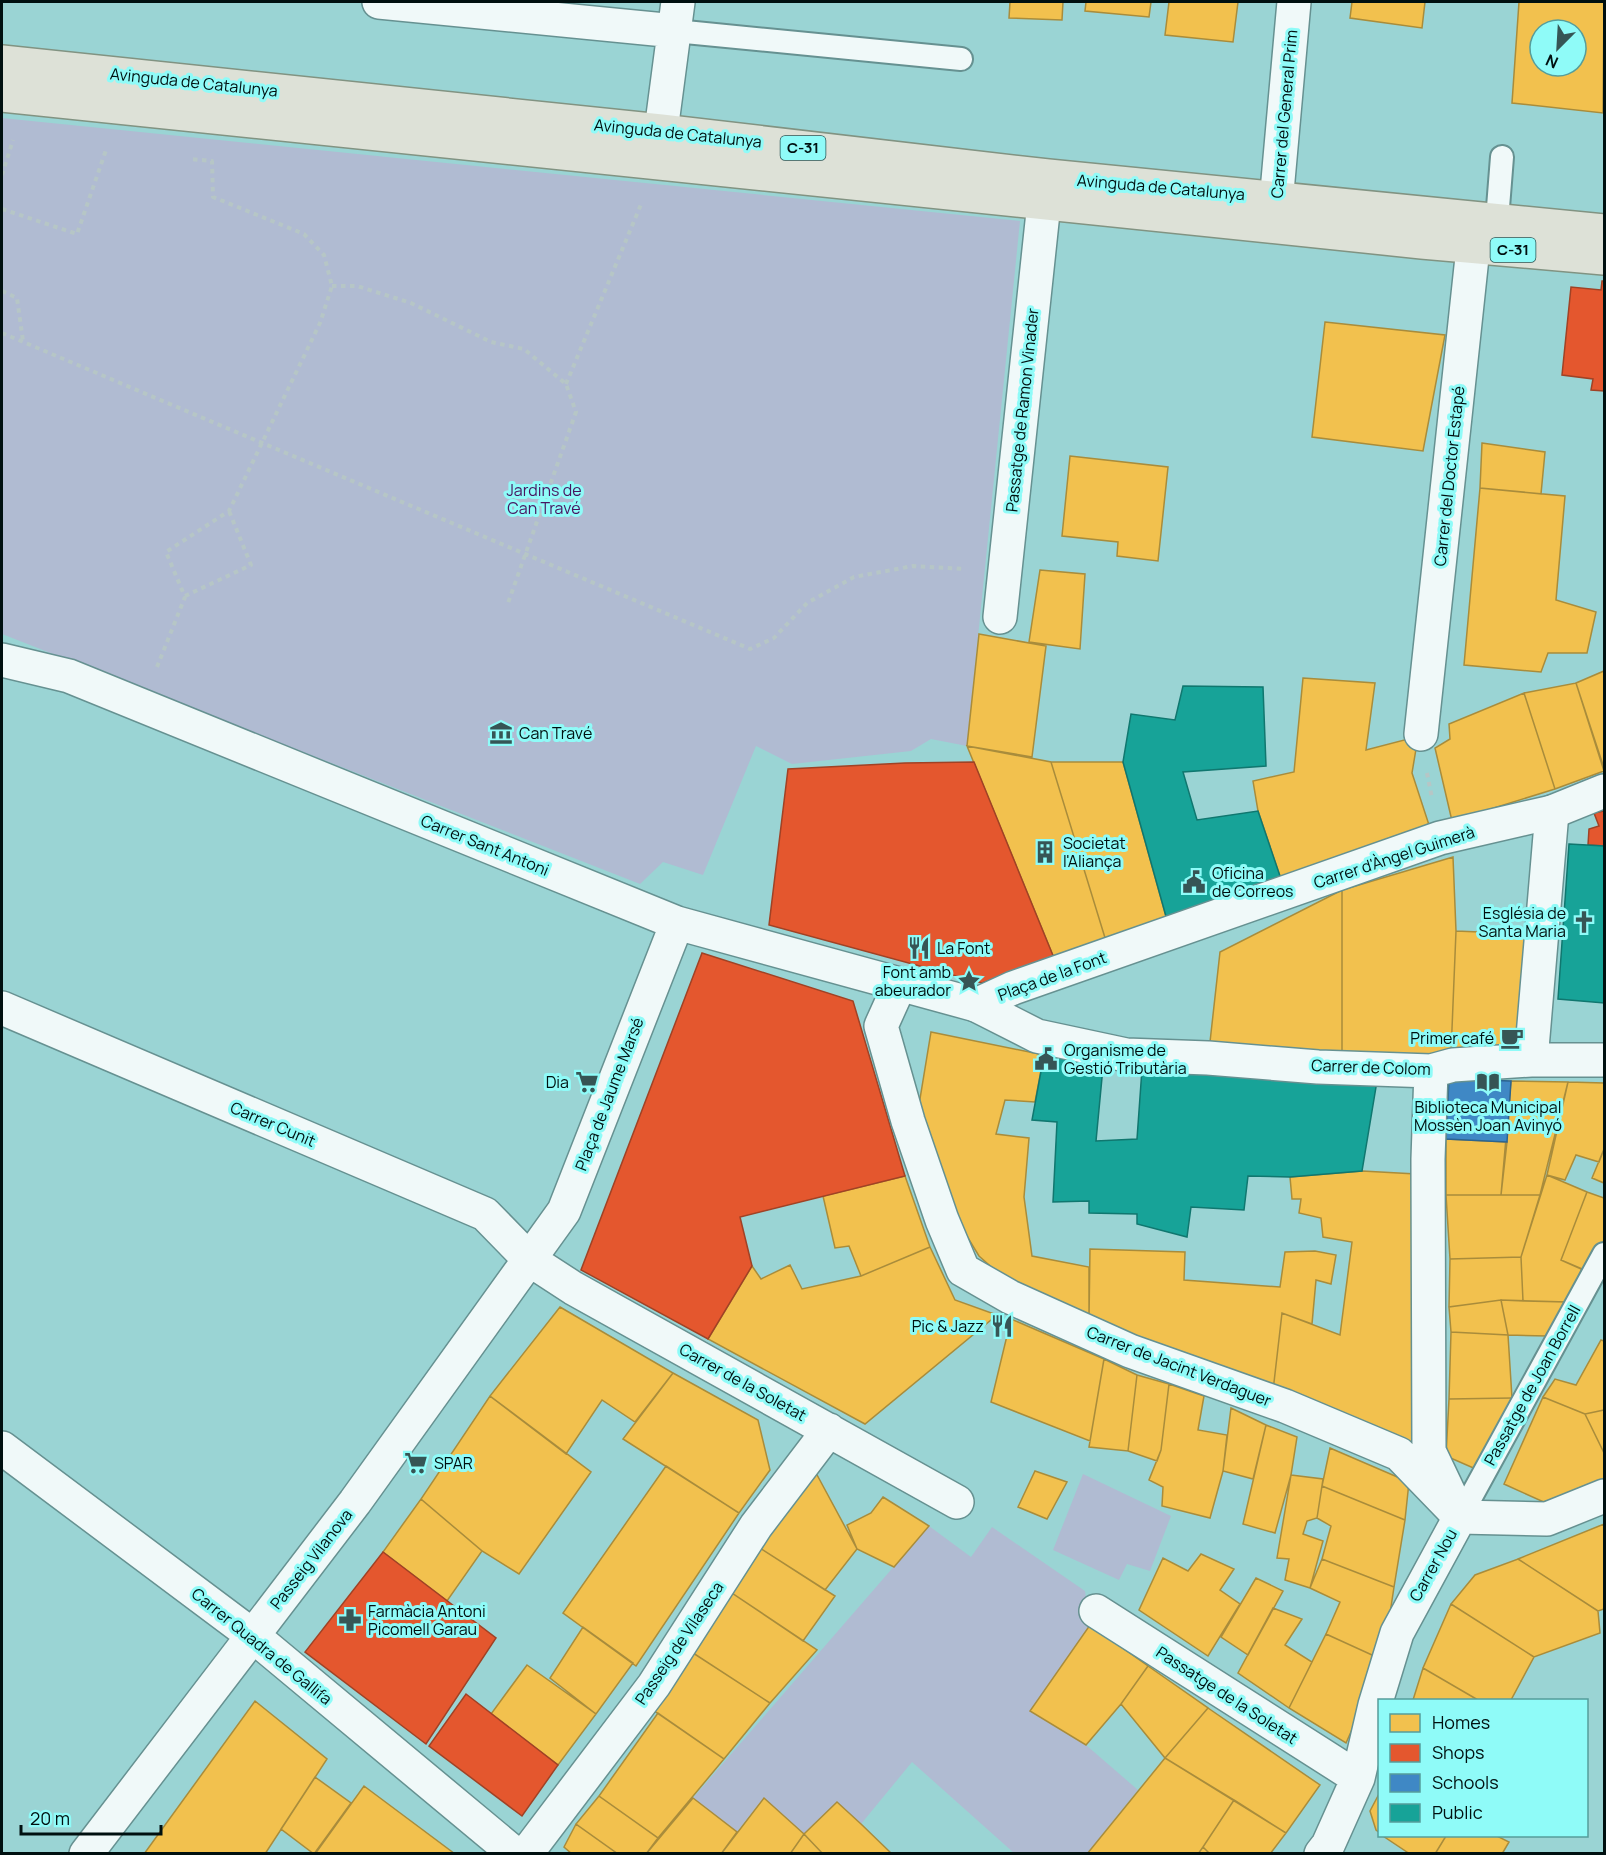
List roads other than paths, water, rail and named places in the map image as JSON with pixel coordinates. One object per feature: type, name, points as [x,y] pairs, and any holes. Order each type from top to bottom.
[{"type":"main road","name":"Avinguda de Catalunya","points":[[2,62],[661,131],[1048,176],[1276,212]]},
{"type":"main road","name":"Avinguda de Catalunya","points":[[2,95],[1044,203],[1276,212],[1482,228],[1605,231]]},
{"type":"main road","name":"Avinguda de Catalunya","points":[[1482,228],[1605,258]]},
{"type":"street","points":[[379,2],[677,16],[661,131]]},
{"type":"street","name":"Carrer del General Prim","points":[[1276,212],[1294,2]]},
{"type":"street","name":"Passatge de Ramon Vinader","points":[[1000,617],[1044,203]]},
{"type":"street","name":"Carrer del Doctor Estapé","points":[[1421,734],[1482,228]]},
{"type":"street","name":"Carrer Sant Antoni","points":[[2,660],[69,676],[677,923],[976,1005]]},
{"type":"street","name":"Carrer d'Àngel Guimerà","points":[[1254,904],[1440,838],[1552,812],[1605,791]]},
{"type":"street","points":[[1531,1060],[1552,812]]},
{"type":"street","name":"Plaça de la Font","points":[[976,1005],[1013,988],[1254,904]]},
{"type":"street","name":"Plaça de Jaume Marsé","points":[[530,1260],[564,1211],[677,923]]},
{"type":"street","name":"Carrer de Jacint Verdaguer","points":[[900,984],[880,1026],[908,1121],[942,1220],[963,1270],[1010,1297],[1130,1351],[1285,1406],[1399,1454],[1460,1517]]},
{"type":"street","name":"Plaça de la Font","points":[[976,1005],[1037,1036],[1126,1055],[1208,1058]]},
{"type":"street","name":"Carrer Cunit","points":[[2,1008],[485,1214],[530,1260]]},
{"type":"street","name":"Carrer de Colom","points":[[1208,1058],[1318,1067],[1431,1071],[1453,1065],[1531,1060],[1605,1060]]},
{"type":"street","name":"Carrer Nou","points":[[1321,1854],[1328,1845],[1358,1778],[1375,1705],[1397,1633],[1460,1517],[1429,1451],[1428,1159],[1431,1071]]},
{"type":"street","name":"Carrer de la Soletat","points":[[530,1260],[573,1288],[957,1502]]},
{"type":"street","name":"Passeig Vilanova","points":[[86,1854],[355,1502],[530,1260]]},
{"type":"street","name":"Passeig de Vilaseca","points":[[526,1854],[654,1684],[756,1526],[829,1430]]},
{"type":"street","name":"Carrer Quadra de Gallifa","points":[[2,1448],[252,1635],[515,1854]]},
{"type":"street","points":[[1460,1517],[1547,1519],[1605,1496]]},
{"type":"street","name":"Passatge de la Soletat","points":[[1096,1611],[1358,1778]]},
{"type":"lane","points":[[677,16],[962,58]]},
{"type":"lane","points":[[1482,228],[1502,157]]},
{"type":"lane","name":"Passatge de Joan Borrell","points":[[1460,1517],[1605,1254]]},
{"type":"place","name":"Can Travé","points":[[501,733]]},
{"type":"place","name":"Societat l'Aliança","points":[[1045,852]]},
{"type":"place","name":"Oficina de Correos","points":[[1194,882]]},
{"type":"place","name":"Església de Santa Maria","points":[[1584,922]]},
{"type":"place","name":"La Font","points":[[919,948]]},
{"type":"place","name":"Font amb abeurador","points":[[969,981]]},
{"type":"place","name":"Primer café","points":[[1512,1038]]},
{"type":"place","name":"Organisme de Gestió Tributària","points":[[1046,1059]]},
{"type":"place","name":"Dia","points":[[587,1082]]},
{"type":"place","name":"Biblioteca Municipal Mossèn Joan Avinyó","points":[[1488,1082]]},
{"type":"place","name":"Pic & Jazz","points":[[1002,1326]]},
{"type":"place","name":"SPAR","points":[[416,1463]]},
{"type":"place","name":"Farmàcia Antoni Picomell Garau","points":[[350,1620]]},
{"type":"park label","name":"Jardins de Can Travé","points":[[544,499]]}]
